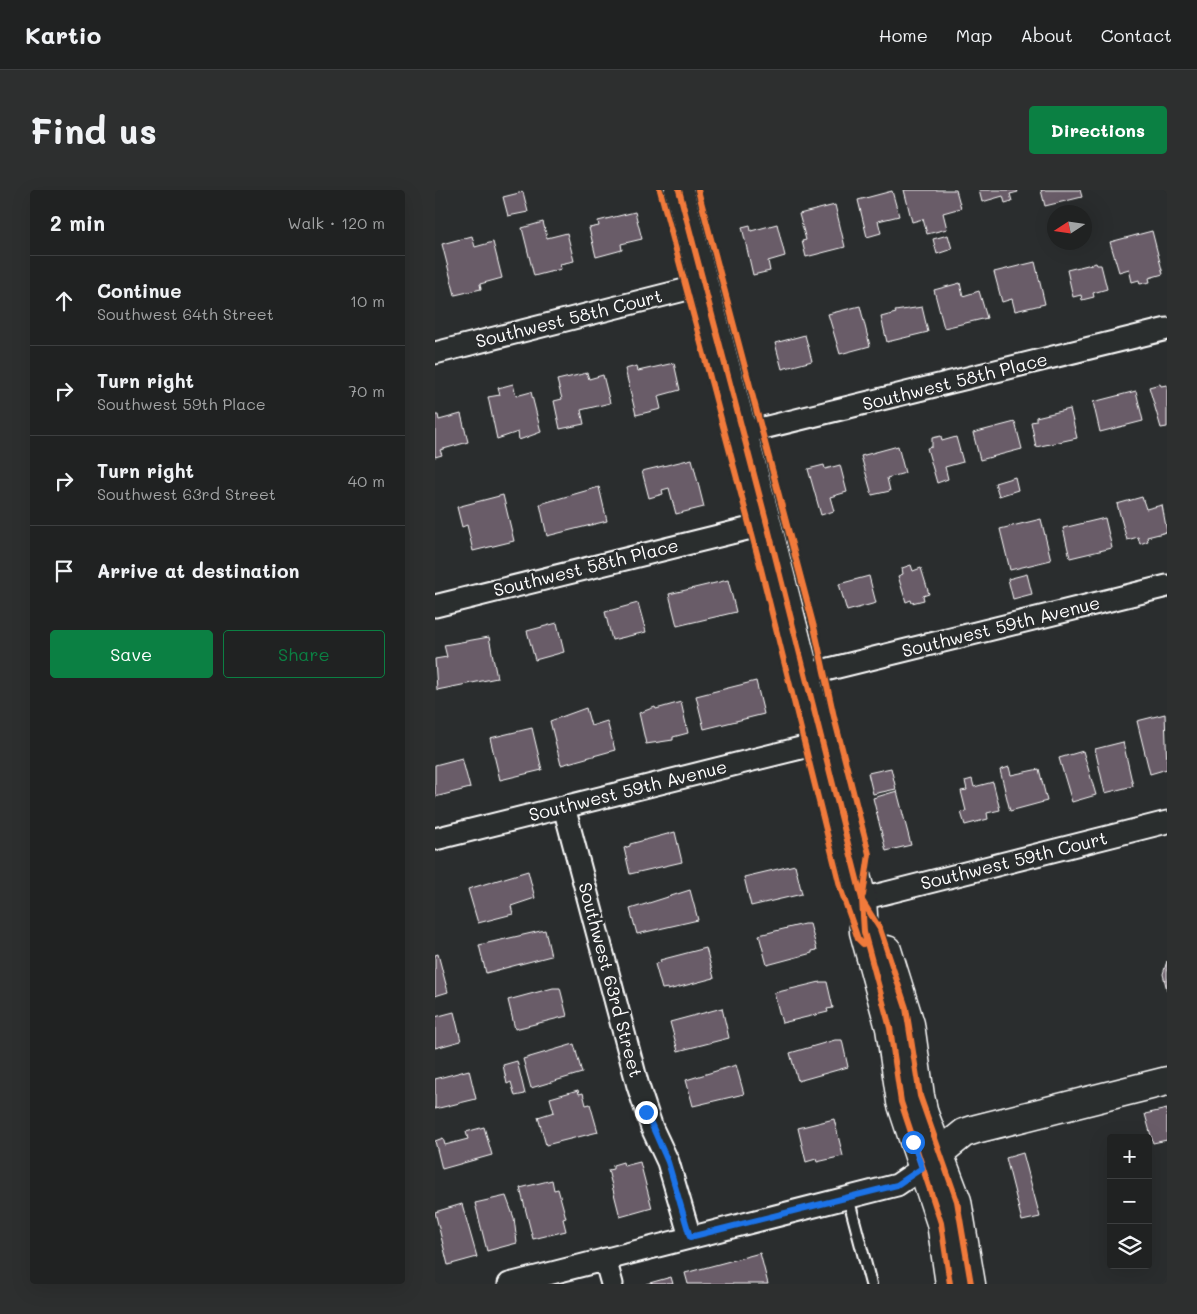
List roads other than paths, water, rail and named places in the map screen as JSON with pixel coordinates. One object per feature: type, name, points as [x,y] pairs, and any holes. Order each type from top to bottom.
[{"type":"street","points":[[681,190],[862,900],[880,929],[910,1024],[919,1096],[950,1284]]},
{"type":"street","name":"Southwest 58th Court","points":[[435,353],[704,285]]},
{"type":"street","name":"Southwest 58th Place","points":[[743,433],[1167,329]]},
{"type":"street","name":"Southwest 58th Place","points":[[435,606],[767,524]]},
{"type":"street","name":"Southwest 59th Avenue","points":[[805,675],[1167,586]]},
{"type":"street","name":"Southwest 59th Avenue","points":[[435,839],[821,743]]},
{"type":"street","name":"Southwest 63rd Street","points":[[564,807],[631,1063],[646,1112],[675,1181],[690,1237]]},
{"type":"street","name":"Southwest 59th Court","points":[[862,900],[1167,822]]},
{"type":"street","points":[[509,1284],[897,1185],[964,1134],[976,1129],[1167,1080]]},
{"type":"street","points":[[931,1160],[957,1201],[971,1284]]},
{"type":"street","points":[[605,1259],[612,1284]]},
{"type":"lane","points":[[848,1197],[871,1284]]}]
